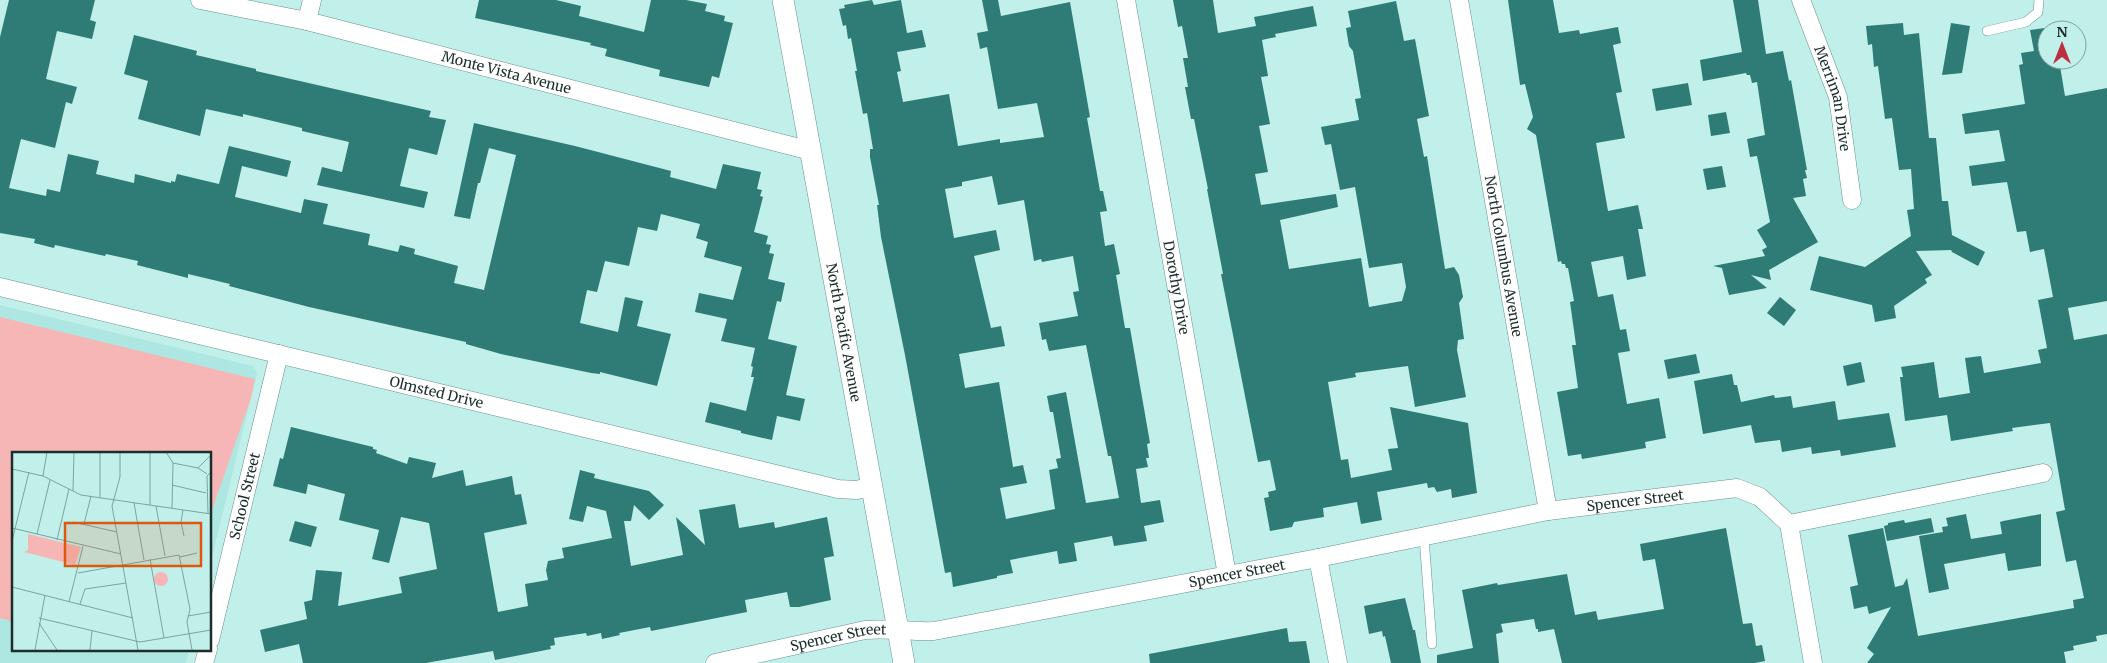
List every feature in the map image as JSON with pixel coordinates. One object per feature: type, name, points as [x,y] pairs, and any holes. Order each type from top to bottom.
[{"type":"street","name":"Monte Vista Avenue","points":[[200,0],[307,21],[811,151]]},
{"type":"street","points":[[307,21],[312,0]]},
{"type":"street","name":"North Pacific Avenue","points":[[783,0],[904,663]]},
{"type":"street","name":"Dorothy Drive","points":[[1126,0],[1227,575]]},
{"type":"street","name":"North Columbus Avenue","points":[[1459,0],[1548,511]]},
{"type":"street","name":"Merriman Drive","points":[[1801,0],[1838,97],[1852,200]]},
{"type":"street","name":"Olmsted Drive","points":[[0,287],[838,489],[857,490],[872,486]]},
{"type":"street","name":"School Street","points":[[211,636],[279,354]]},
{"type":"street","points":[[1813,663],[1789,524],[2043,473]]},
{"type":"street","name":"Spencer Street","points":[[715,663],[866,630],[883,628],[934,631],[1318,558],[1548,511],[1736,488],[1760,497],[1789,524]]},
{"type":"street","points":[[1318,558],[1338,663]]},
{"type":"street","points":[[204,663],[208,650]]},
{"type":"lane","points":[[1987,31],[2026,22],[2038,12],[2039,0]]},
{"type":"lane","points":[[1424,537],[1432,644]]},
{"type":"shaded area","points":[[0,305],[253,366],[257,373],[211,561],[211,452],[12,452],[12,650],[190,650],[186,663],[0,663]]},
{"type":"shaded area","points":[[0,317],[255,379],[251,398],[211,513],[211,452],[12,452],[12,621],[0,618]]},
{"type":"building","points":[[9,0],[95,0],[90,20],[96,22],[92,39],[57,31],[46,79],[77,87],[72,104],[66,102],[55,148],[21,139],[9,188],[46,196],[47,189],[60,192],[68,154],[99,161],[96,174],[134,183],[135,174],[171,183],[171,181],[175,182],[177,174],[219,184],[229,146],[291,161],[287,177],[242,166],[235,197],[301,213],[304,199],[328,204],[323,224],[370,234],[368,245],[398,252],[400,245],[415,249],[414,254],[458,266],[454,283],[484,290],[516,155],[489,148],[480,183],[478,183],[470,219],[454,216],[474,123],[575,146],[671,171],[670,177],[716,189],[723,164],[761,172],[757,189],[762,190],[760,196],[763,197],[754,232],[768,236],[766,244],[771,245],[769,253],[774,254],[768,279],[785,283],[781,302],[777,301],[768,339],[797,346],[786,395],[805,399],[800,421],[777,416],[772,440],[705,422],[710,402],[746,411],[754,377],[751,377],[753,367],[751,366],[755,348],[721,341],[727,319],[695,312],[699,293],[733,300],[742,267],[704,257],[708,242],[696,238],[700,224],[661,214],[657,231],[638,227],[629,266],[605,261],[597,292],[587,290],[580,323],[618,332],[625,297],[643,301],[637,326],[671,334],[657,386],[600,372],[600,374],[591,373],[501,354],[466,344],[466,342],[309,307],[229,286],[230,284],[188,274],[188,278],[137,265],[138,261],[55,245],[54,248],[34,243],[35,239],[0,233],[0,37]]},
{"type":"building","points":[[479,0],[556,0],[581,6],[579,16],[644,32],[651,0],[686,0],[707,4],[705,11],[725,16],[724,21],[733,23],[719,78],[712,76],[709,87],[659,76],[660,70],[605,56],[607,49],[590,45],[591,43],[475,18]]},
{"type":"building","points":[[872,0],[874,5],[901,0],[907,33],[922,30],[926,47],[897,52],[901,71],[897,72],[903,102],[949,94],[958,146],[1000,139],[1000,143],[1044,137],[1037,103],[998,109],[987,47],[980,49],[977,33],[988,31],[982,0],[998,0],[1001,16],[1070,2],[1090,117],[1087,118],[1100,191],[1103,191],[1107,211],[1100,212],[1105,246],[1114,244],[1120,274],[1116,275],[1125,328],[1130,328],[1150,443],[1147,444],[1149,458],[1146,458],[1148,467],[1136,469],[1141,503],[1160,500],[1164,522],[1144,526],[1147,541],[1114,546],[1112,536],[1074,543],[1077,561],[1059,564],[1057,551],[1010,560],[1013,573],[953,587],[951,572],[945,573],[881,237],[877,205],[879,205],[870,157],[870,149],[873,149],[867,113],[863,114],[851,38],[848,39],[846,25],[843,26],[839,9],[845,8],[844,5]],"holes":[[[992,176],[998,205],[1024,200],[1034,261],[1041,259],[1042,262],[1073,256],[1079,291],[1073,292],[1078,316],[1039,323],[1042,340],[1046,339],[1049,351],[1086,345],[1108,456],[1111,456],[1119,498],[1086,503],[1066,392],[1047,396],[1050,412],[1053,412],[1061,458],[1056,459],[1058,468],[1049,470],[1055,509],[1006,519],[1000,488],[1027,483],[1023,465],[1013,467],[999,382],[965,388],[959,354],[1005,346],[1001,326],[991,328],[974,256],[1000,250],[996,230],[954,238],[945,189],[962,186],[962,182]]]},
{"type":"building","points":[[1173,0],[1213,0],[1218,33],[1256,26],[1254,17],[1313,6],[1317,26],[1275,34],[1276,37],[1262,40],[1268,76],[1261,77],[1270,124],[1259,126],[1268,172],[1255,174],[1261,205],[1336,194],[1338,207],[1280,220],[1289,269],[1361,258],[1369,307],[1402,301],[1406,287],[1402,263],[1369,268],[1355,187],[1340,190],[1331,144],[1325,145],[1321,127],[1359,120],[1355,99],[1361,98],[1353,51],[1349,46],[1346,28],[1351,27],[1348,11],[1396,1],[1404,41],[1415,39],[1429,116],[1417,119],[1424,157],[1427,156],[1445,269],[1454,267],[1459,275],[1463,297],[1459,303],[1464,339],[1458,340],[1457,350],[1466,397],[1415,407],[1408,366],[1355,373],[1356,377],[1328,382],[1341,460],[1348,459],[1351,478],[1392,470],[1388,449],[1398,448],[1390,407],[1468,423],[1477,493],[1452,498],[1451,489],[1437,492],[1434,487],[1428,488],[1427,483],[1377,492],[1382,520],[1361,524],[1357,502],[1323,508],[1324,517],[1294,522],[1292,527],[1270,531],[1264,498],[1269,497],[1268,492],[1276,490],[1270,460],[1258,462],[1221,274],[1223,274],[1208,189],[1194,119],[1191,119],[1185,87],[1188,87],[1183,58],[1188,58],[1182,26],[1178,27]]},
{"type":"building","points":[[1508,0],[1553,0],[1559,33],[1579,30],[1580,34],[1618,27],[1621,43],[1613,45],[1622,92],[1616,93],[1625,138],[1596,143],[1608,211],[1638,205],[1643,229],[1638,229],[1646,276],[1627,280],[1623,256],[1591,262],[1598,297],[1613,294],[1620,330],[1626,329],[1630,351],[1618,353],[1627,404],[1659,398],[1666,438],[1645,442],[1646,448],[1582,459],[1581,454],[1568,456],[1557,392],[1578,388],[1572,345],[1576,345],[1570,302],[1574,301],[1568,268],[1561,261],[1558,262],[1536,135],[1527,129],[1533,117],[1525,84],[1520,85]]},
{"type":"building","points":[[1733,0],[1758,0],[1766,54],[1783,51],[1789,81],[1791,80],[1807,170],[1805,170],[1807,178],[1803,179],[1806,196],[1793,198],[1818,242],[1769,270],[1771,280],[1751,275],[1767,288],[1729,295],[1722,268],[1713,266],[1765,256],[1762,250],[1767,247],[1757,230],[1770,222],[1757,156],[1750,157],[1747,139],[1765,135],[1757,82],[1752,83],[1750,75],[1746,73],[1703,81],[1700,60],[1742,52]]},
{"type":"building","points":[[1903,23],[1904,35],[1919,33],[1929,138],[1936,138],[1942,201],[1948,201],[1952,235],[1985,252],[1978,266],[1951,250],[1916,251],[1932,275],[1925,279],[1927,283],[1894,306],[1896,318],[1875,322],[1872,305],[1810,290],[1819,256],[1865,267],[1911,236],[1907,210],[1914,209],[1911,169],[1899,170],[1892,118],[1885,119],[1878,66],[1874,67],[1872,44],[1868,45],[1866,26]]},
{"type":"building","points":[[1951,23],[1970,26],[1962,73],[1942,75]]},
{"type":"building","points":[[2037,29],[2037,70],[2061,70],[2065,96],[2107,88],[2107,301],[2068,308],[2074,340],[2107,334],[2107,634],[2096,636],[2097,641],[2073,646],[2074,650],[2064,652],[2066,663],[1867,663],[1874,654],[1867,648],[1891,607],[1869,614],[1867,606],[1854,609],[1850,587],[1858,585],[1848,535],[1883,528],[1895,587],[1903,585],[1907,578],[1918,636],[2074,608],[2073,600],[2084,598],[2076,560],[2066,562],[2056,512],[2065,510],[2050,423],[2012,428],[2013,431],[1951,441],[1947,415],[1905,421],[1900,377],[1903,377],[1901,367],[1934,362],[1939,398],[1970,393],[1965,358],[1981,356],[1984,373],[2041,363],[2038,350],[2047,348],[2038,300],[2053,297],[2044,249],[2030,252],[2026,231],[2017,232],[2007,182],[1972,186],[1969,166],[2005,161],[1999,130],[1965,134],[1962,114],[2025,104],[2019,65],[2023,64],[2021,53],[2034,51],[2030,30]]},
{"type":"building","points":[[134,35],[197,51],[196,55],[256,69],[256,71],[431,111],[429,117],[446,120],[437,155],[409,148],[400,186],[428,192],[424,208],[317,185],[322,167],[342,172],[349,142],[302,131],[302,128],[243,114],[243,117],[206,109],[200,136],[138,119],[148,81],[124,74]]},
{"type":"building","points":[[1688,83],[1692,105],[1656,111],[1652,89]]},
{"type":"building","points":[[1726,112],[1730,133],[1711,136],[1708,115]]},
{"type":"building","points":[[1722,166],[1726,187],[1707,190],[1703,169]]},
{"type":"building","points":[[1780,297],[1796,310],[1784,326],[1767,313]]},
{"type":"building","points":[[1696,354],[1700,373],[1668,379],[1664,360]]},
{"type":"building","points":[[1861,362],[1865,382],[1847,386],[1843,366]]},
{"type":"building","points":[[1732,374],[1741,402],[1774,395],[1775,398],[1791,396],[1793,408],[1835,401],[1838,420],[1889,413],[1896,447],[1841,456],[1840,450],[1812,454],[1811,447],[1782,452],[1780,440],[1755,443],[1751,425],[1703,434],[1694,381]]},
{"type":"building","points":[[291,427],[373,447],[373,449],[377,450],[376,453],[407,464],[409,457],[436,463],[432,478],[463,470],[466,486],[512,476],[515,495],[521,494],[527,524],[484,533],[498,612],[528,606],[525,584],[548,580],[546,570],[548,561],[564,558],[562,548],[612,538],[606,511],[587,506],[583,522],[569,519],[580,470],[595,474],[594,478],[649,491],[664,505],[649,520],[634,505],[631,521],[624,521],[631,566],[683,555],[676,517],[705,545],[699,510],[735,504],[739,528],[774,522],[775,528],[827,517],[834,556],[824,558],[831,600],[799,607],[790,607],[787,592],[745,600],[747,612],[651,631],[650,627],[619,633],[620,635],[602,639],[601,633],[587,636],[586,633],[554,638],[555,645],[550,646],[551,649],[495,660],[493,651],[426,663],[303,663],[299,644],[265,652],[260,630],[307,619],[304,602],[312,600],[316,570],[342,572],[338,606],[402,593],[399,577],[437,569],[429,523],[401,517],[389,563],[372,559],[379,530],[339,520],[345,494],[308,484],[306,494],[273,486],[280,458],[283,459]]},
{"type":"building","points":[[1966,514],[1971,539],[2002,534],[2000,522],[2041,514],[2041,566],[2008,571],[2005,553],[1944,564],[1949,589],[1929,593],[1919,536],[1943,532],[1942,527],[1948,526],[1946,518]]},
{"type":"building","points":[[1931,518],[1934,532],[1887,541],[1884,526],[1888,525],[1888,523],[1904,520],[1905,523]]},
{"type":"building","points":[[295,521],[317,527],[311,547],[289,541]]},
{"type":"building","points":[[1726,528],[1743,624],[1752,623],[1756,646],[1762,645],[1765,661],[1755,663],[1562,663],[1554,629],[1538,632],[1534,619],[1501,624],[1503,632],[1496,634],[1499,663],[1437,663],[1437,655],[1473,648],[1462,590],[1497,583],[1498,585],[1567,574],[1575,615],[1596,611],[1598,620],[1664,609],[1655,559],[1643,561],[1640,544]]},
{"type":"building","points":[[1405,598],[1413,630],[1415,630],[1421,663],[1391,663],[1385,636],[1383,637],[1382,631],[1369,634],[1364,606]]},
{"type":"building","points":[[1287,628],[1289,642],[1306,641],[1310,663],[1150,663],[1149,654]]}]
